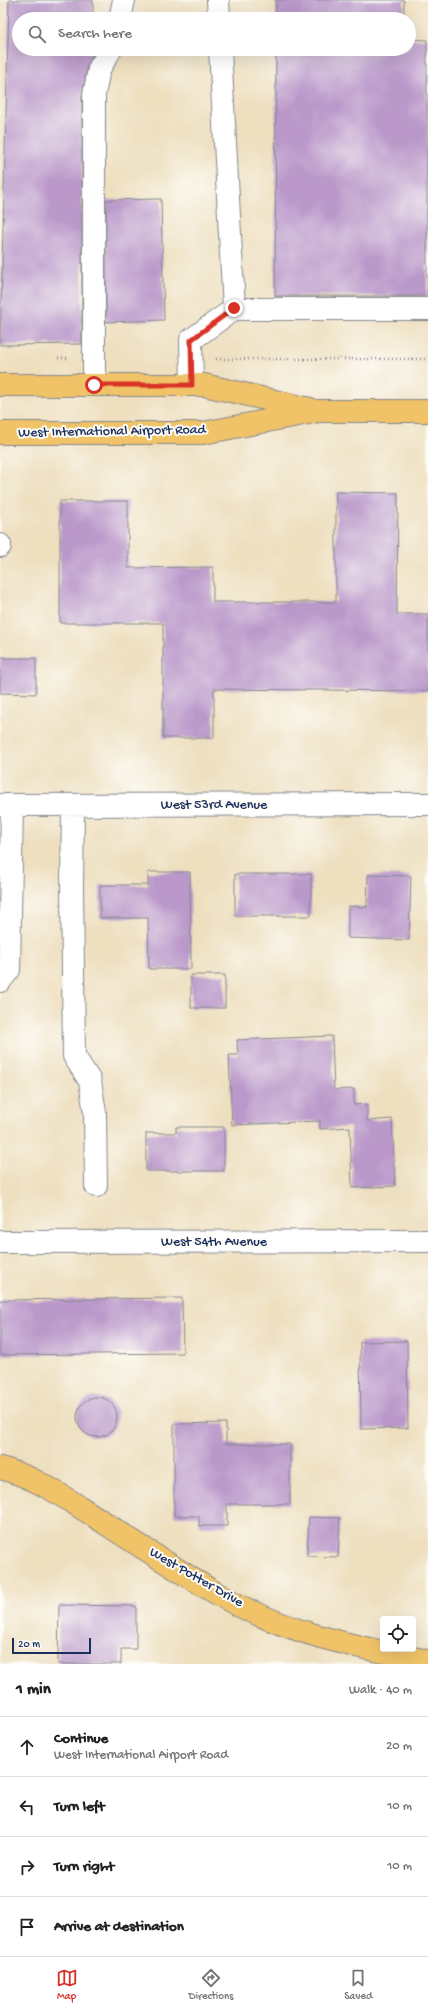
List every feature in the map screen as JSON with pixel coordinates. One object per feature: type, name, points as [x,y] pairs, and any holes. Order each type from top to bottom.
[{"type":"main road","name":"West International Airport Road","points":[[0,385],[204,385],[319,411]]},
{"type":"main road","name":"West International Airport Road","points":[[0,433],[203,433],[319,411],[428,411]]},
{"type":"main road","name":"West Potter Drive","points":[[0,1468],[11,1470],[49,1488],[218,1594],[279,1624],[343,1644],[428,1662]]},
{"type":"street","points":[[121,12],[124,0]]},
{"type":"street","points":[[218,0],[219,12]]},
{"type":"street","points":[[94,385],[94,95],[99,69],[107,56]]},
{"type":"street","points":[[220,56],[234,308]]},
{"type":"street","points":[[192,385],[191,340],[234,308],[428,308]]},
{"type":"street","name":"West 53rd Avenue","points":[[6,806],[428,804]]},
{"type":"street","points":[[73,805],[72,886],[74,1056],[90,1081],[95,1113],[96,1186]]},
{"type":"street","points":[[0,982],[9,970],[6,806]]},
{"type":"street","name":"West 54th Avenue","points":[[0,1242],[428,1241]]},
{"type":"building","points":[[9,0],[93,0],[93,12],[12,12],[12,56],[92,56],[87,67],[82,95],[82,344],[0,345]]},
{"type":"building","points":[[276,0],[404,0],[404,12],[276,12]]},
{"type":"building","points":[[416,39],[427,40],[427,296],[275,296],[276,56],[416,56]]},
{"type":"building","points":[[161,199],[164,320],[106,322],[106,200]]},
{"type":"building","points":[[336,492],[398,493],[397,614],[428,614],[428,691],[214,689],[214,738],[163,738],[163,623],[60,623],[60,501],[128,501],[128,568],[213,567],[213,602],[336,602]]},
{"type":"building","points":[[0,658],[36,658],[36,694],[0,693]]},
{"type":"building","points":[[148,872],[190,872],[191,969],[149,969],[148,918],[100,918],[100,885],[148,885]]},
{"type":"building","points":[[235,874],[311,874],[311,916],[235,916]]},
{"type":"building","points":[[368,875],[411,876],[409,940],[348,938],[348,906],[367,907]]},
{"type":"building","points":[[191,975],[225,975],[225,1008],[191,1008]]},
{"type":"building","points":[[332,1036],[334,1090],[354,1089],[354,1105],[367,1104],[367,1121],[392,1119],[395,1186],[352,1188],[350,1127],[320,1129],[320,1121],[232,1125],[229,1055],[238,1055],[237,1040]]},
{"type":"building","points":[[176,1127],[224,1127],[224,1171],[146,1171],[146,1133],[176,1133]]},
{"type":"building","points":[[182,1298],[183,1353],[0,1355],[0,1300]]},
{"type":"building","points":[[407,1341],[408,1428],[361,1429],[360,1342]]},
{"type":"building","points":[[97,1397],[105,1399],[111,1403],[115,1409],[117,1417],[115,1425],[111,1431],[105,1435],[97,1437],[89,1435],[83,1431],[79,1425],[77,1417],[79,1409],[83,1403],[89,1399]]},
{"type":"building","points":[[226,1423],[226,1444],[290,1444],[290,1504],[227,1504],[227,1526],[199,1526],[199,1516],[174,1516],[174,1424]]},
{"type":"building","points":[[309,1517],[340,1518],[338,1557],[307,1556]]},
{"type":"building","points":[[59,1605],[136,1606],[136,1649],[121,1649],[121,1664],[58,1664]]},
{"type":"route","points":[[94,385],[192,385],[191,340],[234,308]]}]
